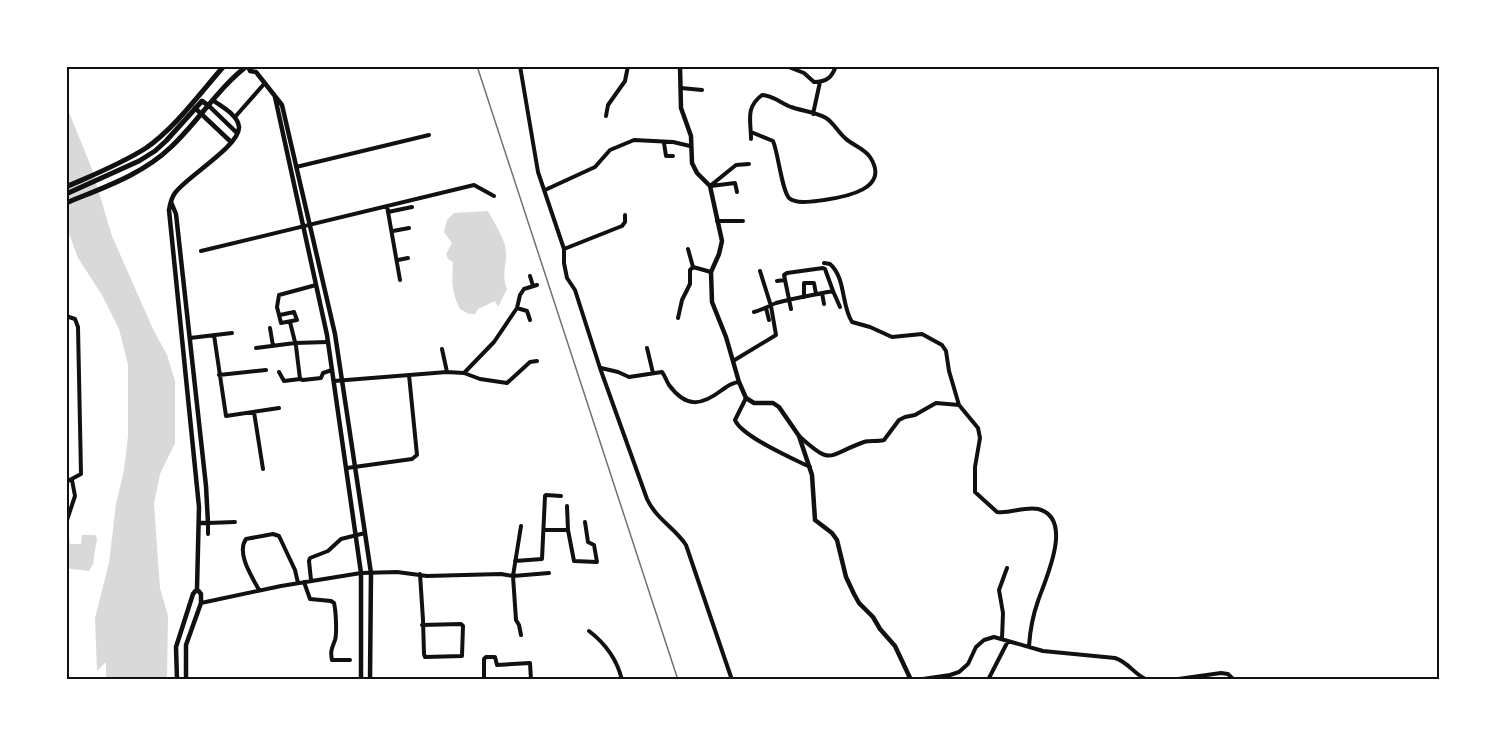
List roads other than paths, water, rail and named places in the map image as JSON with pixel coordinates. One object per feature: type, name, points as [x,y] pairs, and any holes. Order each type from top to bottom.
[{"type":"main road","points":[[66,187],[126,160],[148,146],[168,128],[224,66]]},
{"type":"main road","points":[[66,203],[125,178],[160,157],[248,66]]},
{"type":"main road","points":[[66,194],[121,170],[155,151],[202,101],[209,106]]},
{"type":"street","points":[[248,66],[250,70],[256,72]]},
{"type":"street","points":[[255,66],[264,84],[282,105],[334,334],[371,573],[370,680]]},
{"type":"street","points":[[520,66],[538,172],[564,249],[567,278],[576,290],[600,368],[647,499],[657,517],[686,545],[732,680]]},
{"type":"street","points":[[606,116],[608,105],[625,81],[628,66]]},
{"type":"street","points":[[680,66],[681,108],[691,136],[692,163],[703,180],[710,186],[722,241],[711,272],[712,302],[746,398],[754,403],[773,403],[799,436],[822,455],[833,455],[862,443],[884,440],[899,420],[915,416],[936,403],[959,405]]},
{"type":"street","points":[[786,66],[804,73],[814,82],[824,82],[832,75],[836,66]]},
{"type":"street","points":[[813,114],[820,82]]},
{"type":"street","points":[[234,117],[264,84]]},
{"type":"street","points":[[681,88],[702,90]]},
{"type":"street","points":[[751,132],[775,144],[785,192],[789,198],[796,201],[814,201],[853,195],[863,190],[874,177],[874,168],[869,156],[846,139],[825,117],[768,96],[762,95],[753,102],[750,108],[751,139]]},
{"type":"street","points":[[275,97],[328,342],[347,468],[361,573],[361,680]]},
{"type":"street","points":[[177,680],[176,647],[193,594],[197,590],[200,523],[169,215],[176,191],[222,153],[238,133],[239,127],[234,117],[214,101]]},
{"type":"street","points":[[209,106],[238,133]]},
{"type":"street","points":[[195,108],[231,142]]},
{"type":"street","points":[[289,168],[429,135]]},
{"type":"street","points":[[545,190],[595,167],[610,150],[639,139],[690,146]]},
{"type":"street","points":[[664,143],[666,156],[673,156]]},
{"type":"street","points":[[710,186],[736,165],[749,164]]},
{"type":"street","points":[[710,186],[735,183],[737,192]]},
{"type":"street","points":[[201,251],[474,185],[494,195]]},
{"type":"street","points":[[171,202],[176,214],[202,444],[208,534]]},
{"type":"street","points":[[387,206],[400,280]]},
{"type":"street","points":[[388,212],[412,207]]},
{"type":"street","points":[[564,249],[622,226],[625,222],[625,215]]},
{"type":"street","points":[[717,221],[743,221]]},
{"type":"street","points":[[393,231],[409,228]]},
{"type":"street","points":[[678,318],[682,300],[690,285],[690,270],[693,267],[688,249]]},
{"type":"street","points":[[398,260],[408,258]]},
{"type":"street","points":[[824,263],[830,264],[839,276],[852,322],[892,337],[922,334],[942,345],[946,351],[959,405],[978,428],[980,438],[974,487],[979,497],[997,512],[1029,508],[1047,513],[1056,531],[1056,544],[1034,615],[1029,646]]},
{"type":"street","points":[[693,267],[711,272]]},
{"type":"street","points":[[791,309],[784,275],[823,268],[840,307]]},
{"type":"street","points":[[733,361],[776,334],[760,271]]},
{"type":"street","points":[[464,372],[488,349],[516,308],[524,289],[535,286],[530,276]]},
{"type":"street","points":[[777,281],[785,280]]},
{"type":"street","points":[[804,297],[804,283],[814,283],[816,294]]},
{"type":"street","points":[[280,315],[295,312],[296,321],[282,324],[277,307],[279,295],[316,285]]},
{"type":"street","points":[[754,312],[789,300],[833,291]]},
{"type":"street","points":[[822,293],[824,304]]},
{"type":"street","points":[[768,307],[769,320]]},
{"type":"street","points":[[516,308],[526,311],[530,320]]},
{"type":"street","points":[[66,316],[75,319],[78,327],[81,474],[66,482]]},
{"type":"street","points":[[290,322],[300,378]]},
{"type":"street","points":[[270,328],[273,346]]},
{"type":"street","points":[[190,338],[232,333]]},
{"type":"street","points":[[214,335],[226,416],[279,408]]},
{"type":"street","points":[[256,348],[328,342]]},
{"type":"street","points":[[647,348],[653,373]]},
{"type":"street","points":[[442,349],[447,372]]},
{"type":"street","points":[[334,381],[464,372],[480,379],[507,383],[520,369],[537,361]]},
{"type":"street","points":[[600,368],[629,377],[662,372],[668,383],[681,396],[698,403],[711,399],[729,384],[739,382]]},
{"type":"street","points":[[219,375],[266,370]]},
{"type":"street","points":[[279,372],[282,380],[300,378],[303,380],[321,378],[323,374],[332,370]]},
{"type":"street","points":[[347,468],[412,459],[417,455],[409,375]]},
{"type":"street","points":[[746,398],[735,420],[742,431],[810,467]]},
{"type":"street","points":[[254,412],[263,469]]},
{"type":"street","points":[[799,436],[810,467],[815,520],[832,533],[837,540],[846,577],[854,594],[895,646],[914,680],[959,672],[968,664],[976,648],[984,640],[994,638],[1043,651],[1115,658],[1125,662],[1138,675],[1148,680]]},
{"type":"street","points":[[192,445],[202,444]]},
{"type":"street","points":[[66,523],[75,496],[72,480]]},
{"type":"street","points":[[515,561],[542,559],[545,496],[561,496]]},
{"type":"street","points":[[567,506],[568,530],[574,561],[597,562],[594,545],[588,542],[585,522]]},
{"type":"street","points":[[200,523],[235,522]]},
{"type":"street","points":[[521,526],[513,576],[516,620],[521,635]]},
{"type":"street","points":[[544,530],[568,530]]},
{"type":"street","points":[[311,580],[310,558],[328,551],[342,539],[365,533]]},
{"type":"street","points":[[259,590],[248,570],[242,548],[246,539],[273,534],[279,536],[295,570],[298,583]]},
{"type":"street","points":[[1002,639],[1003,613],[999,590],[1007,568]]},
{"type":"street","points":[[201,603],[311,580],[361,573],[513,576],[549,573]]},
{"type":"street","points":[[420,574],[422,625],[425,657],[462,656],[463,626],[461,624],[422,625]]},
{"type":"street","points":[[304,582],[310,599],[334,603],[335,639],[331,645],[332,660],[350,660]]},
{"type":"street","points":[[186,680],[186,645],[201,603],[201,594],[197,590]]},
{"type":"street","points":[[589,631],[601,640],[611,653],[622,680]]},
{"type":"street","points":[[988,680],[1008,641]]},
{"type":"street","points":[[484,680],[484,659],[486,657],[495,657],[497,665],[530,663],[531,680]]},
{"type":"street","points":[[1171,680],[1221,673],[1228,674],[1234,680]]},
{"type":"street","points":[[950,675],[957,680]]},
{"type":"railway","points":[[477,66],[678,680]]}]
